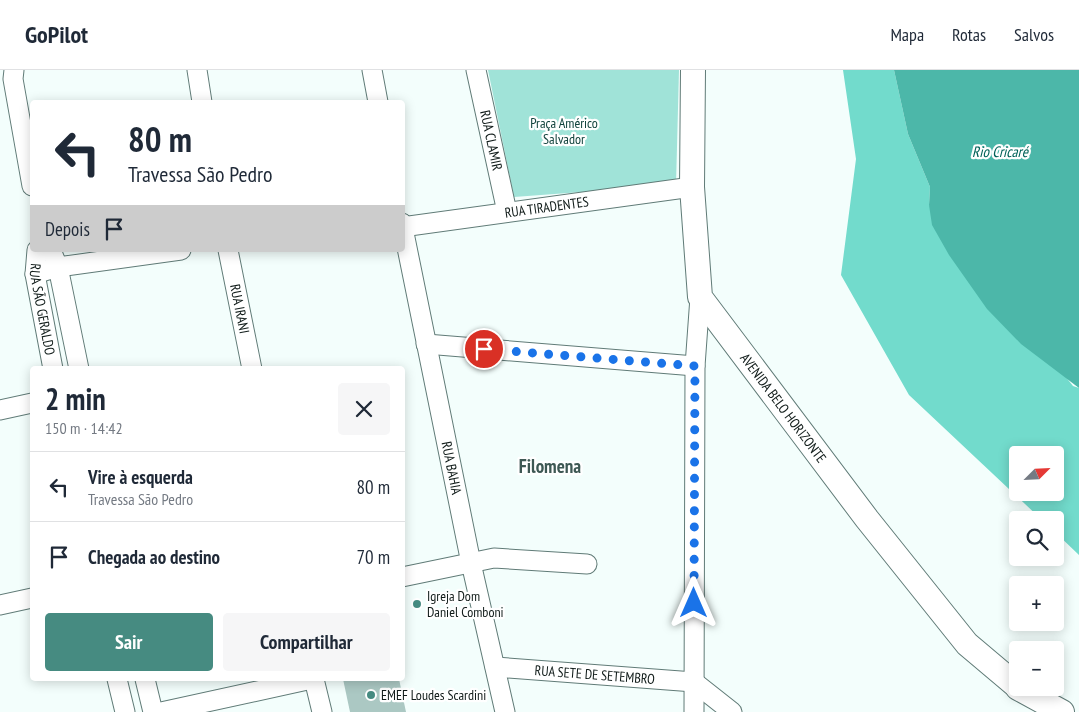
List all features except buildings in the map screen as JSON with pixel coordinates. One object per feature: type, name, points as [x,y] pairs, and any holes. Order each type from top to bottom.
[{"type":"main road","points":[[693,70],[692,187],[700,297]]},
{"type":"main road","name":"AVENIDA BELO HORIZONTE","points":[[700,297],[866,519],[967,644],[1009,679]]},
{"type":"main road","name":"AVENIDA BELO HORIZONTE","points":[[1034,696],[1062,712]]},
{"type":"street","points":[[196,70],[202,100]]},
{"type":"street","points":[[372,70],[378,100]]},
{"type":"street","name":"RUA CLAMIR","points":[[476,70],[507,212]]},
{"type":"street","points":[[13,74],[30,174]]},
{"type":"street","name":"RUA TIRADENTES","points":[[405,226],[692,187]]},
{"type":"street","name":"RUA BAHIA","points":[[405,236],[471,562],[505,712]]},
{"type":"street","name":"RUA SÃO GERALDO","points":[[37,252],[35,274],[52,366]]},
{"type":"street","name":"RUA SÃO GERALDO","points":[[52,252],[58,267],[78,366]]},
{"type":"street","points":[[35,274],[58,267],[167,252]]},
{"type":"street","name":"RUA IRANI","points":[[228,252],[251,366]]},
{"type":"street","points":[[694,712],[695,366],[700,297]]},
{"type":"street","points":[[426,344],[695,366]]},
{"type":"street","points":[[0,410],[30,403]]},
{"type":"street","points":[[405,576],[494,558],[587,564]]},
{"type":"street","points":[[0,605],[30,598]]},
{"type":"street","name":"RUA SETE DE SETEMBRO","points":[[495,667],[694,682]]},
{"type":"street","points":[[117,681],[124,712]]},
{"type":"street","points":[[145,681],[153,712]]},
{"type":"street","points":[[161,712],[304,681]]},
{"type":"street","points":[[314,681],[322,712]]},
{"type":"street","points":[[694,682],[732,712]]},
{"type":"green space","name":"Praça Américo Salvador","points":[[488,70],[679,70],[676,185],[514,197]]},
{"type":"shaded area","points":[[843,70],[894,70],[908,134],[930,187],[929,205],[1073,386],[1079,388],[1079,555],[1064,541],[1064,511],[1032,511],[1022,501],[1064,501],[1064,446],[1009,446],[1009,489],[909,395],[841,275],[856,159]]},
{"type":"water","name":"Rio Cricaré","points":[[894,70],[1079,70],[1079,388],[1021,344],[987,309],[949,255],[932,225],[929,205],[930,187],[908,134]]},
{"type":"place","name":"Igreja Dom Daniel Comboni","points":[[417,604]]},
{"type":"place","name":"EMEF Loudes Scardini","points":[[371,695]]},
{"type":"district","name":"Filomena","points":[[550,466]]},
{"type":"route","points":[[484,349],[695,366],[694,603]]}]
